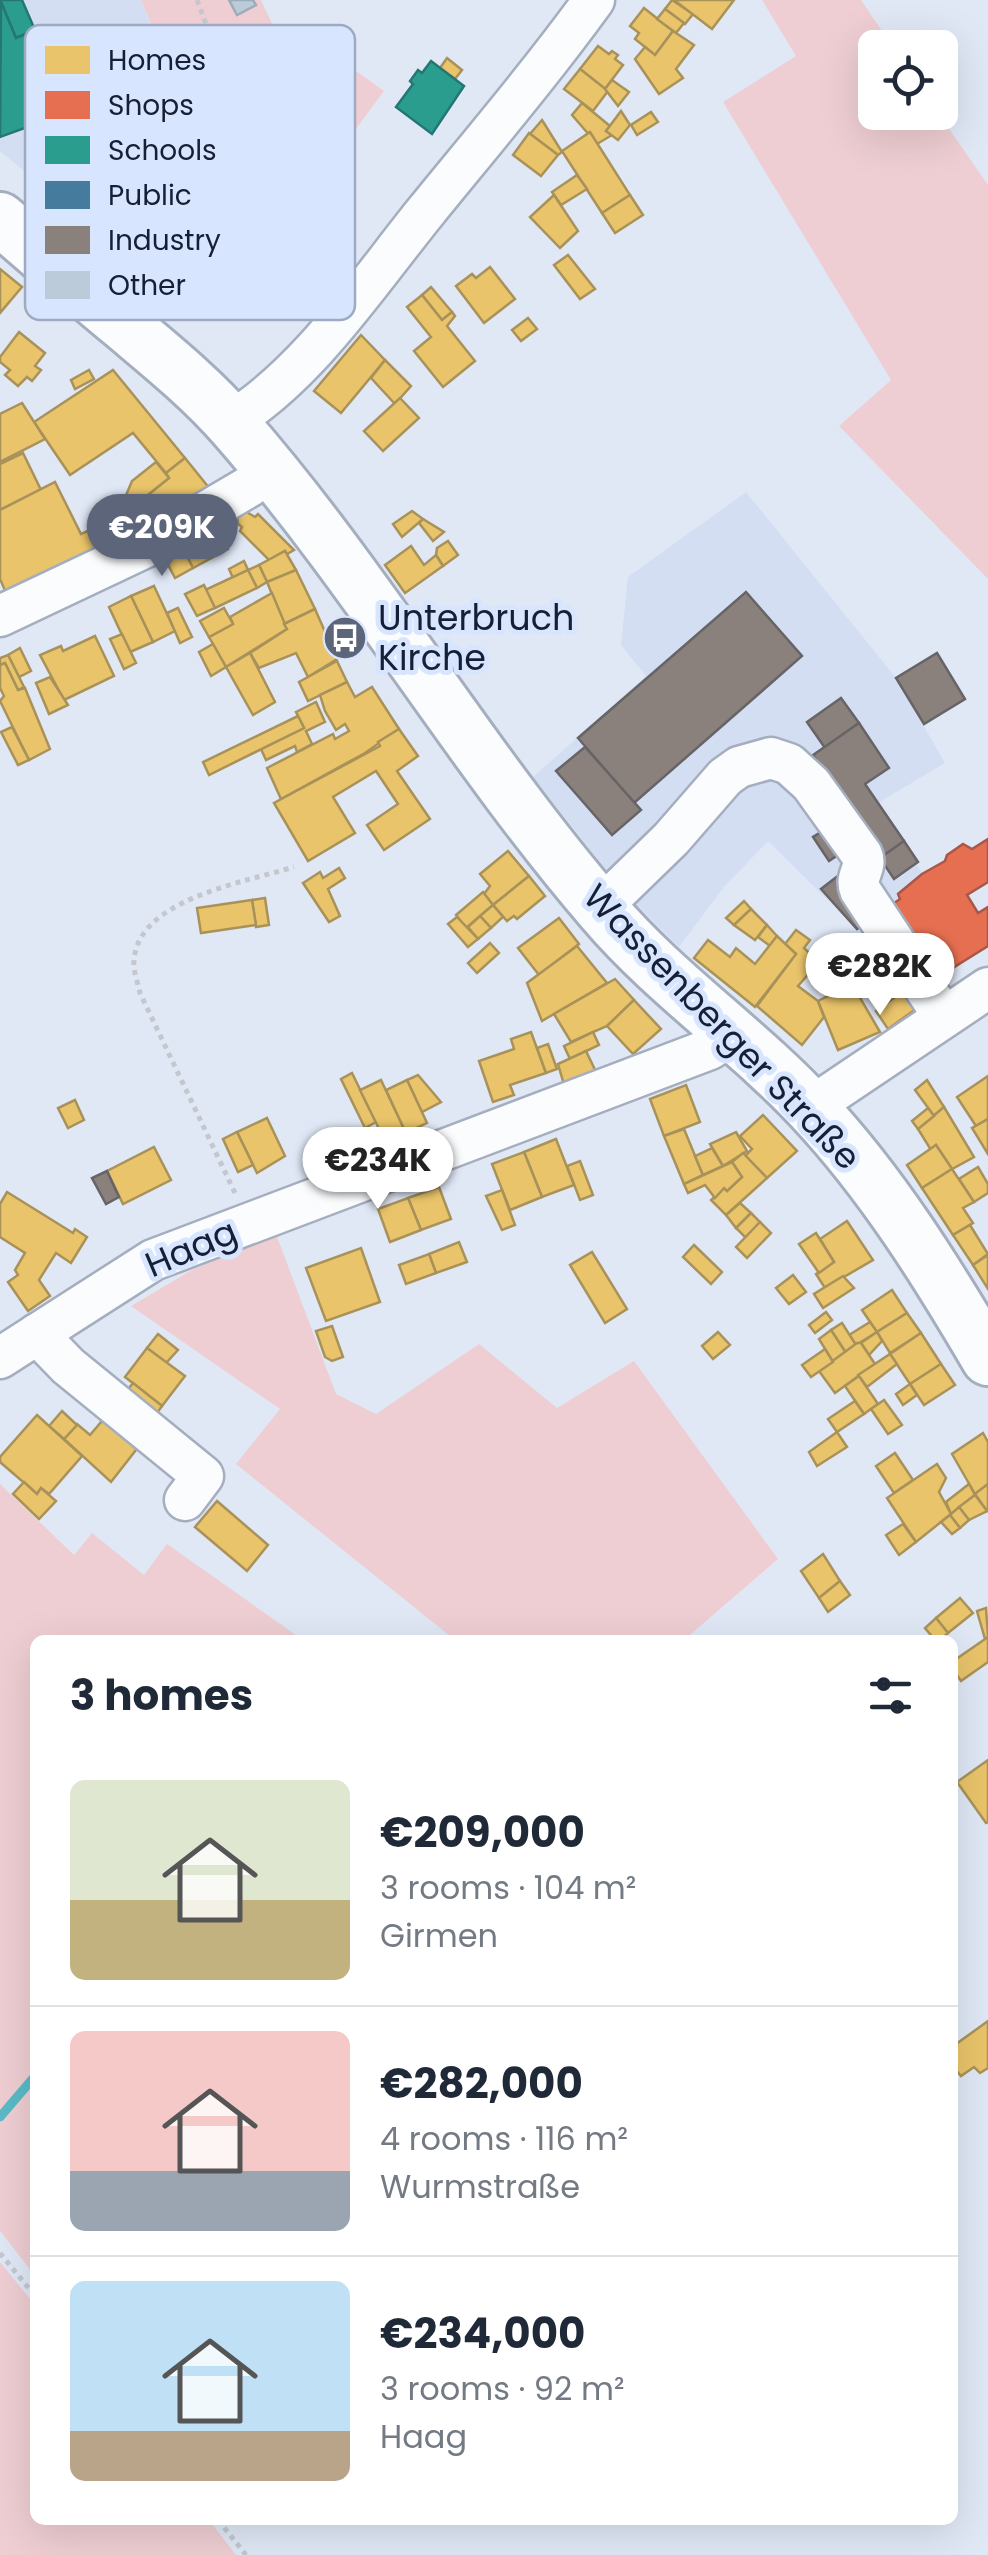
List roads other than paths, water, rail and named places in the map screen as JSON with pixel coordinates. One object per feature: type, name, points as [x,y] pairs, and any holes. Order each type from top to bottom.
[{"type":"main road","name":"Wassenberger Straße","points":[[0,220],[25,241]]},
{"type":"main road","name":"Wassenberger Straße","points":[[118,320],[195,385],[268,465],[459,698],[600,908],[664,976],[811,1107],[882,1196],[982,1340]]},
{"type":"street","points":[[355,302],[546,67],[594,0]]},
{"type":"street","points":[[230,422],[262,403],[339,320]]},
{"type":"street","points":[[0,616],[148,546],[250,486],[268,465]]},
{"type":"street","points":[[600,908],[670,839],[725,776],[738,767],[771,758],[788,764],[811,784],[862,855],[865,863],[858,881],[860,890],[944,1016]]},
{"type":"street","points":[[811,1107],[988,988]]},
{"type":"street","name":"Haag","points":[[0,1358],[152,1260],[710,1049],[731,1034]]},
{"type":"street","points":[[37,1334],[68,1366],[203,1476],[185,1500]]},
{"type":"waterway","points":[[0,2117],[30,2082]]},
{"type":"place","name":"Unterbruch Kirche","points":[[345,638]]}]
